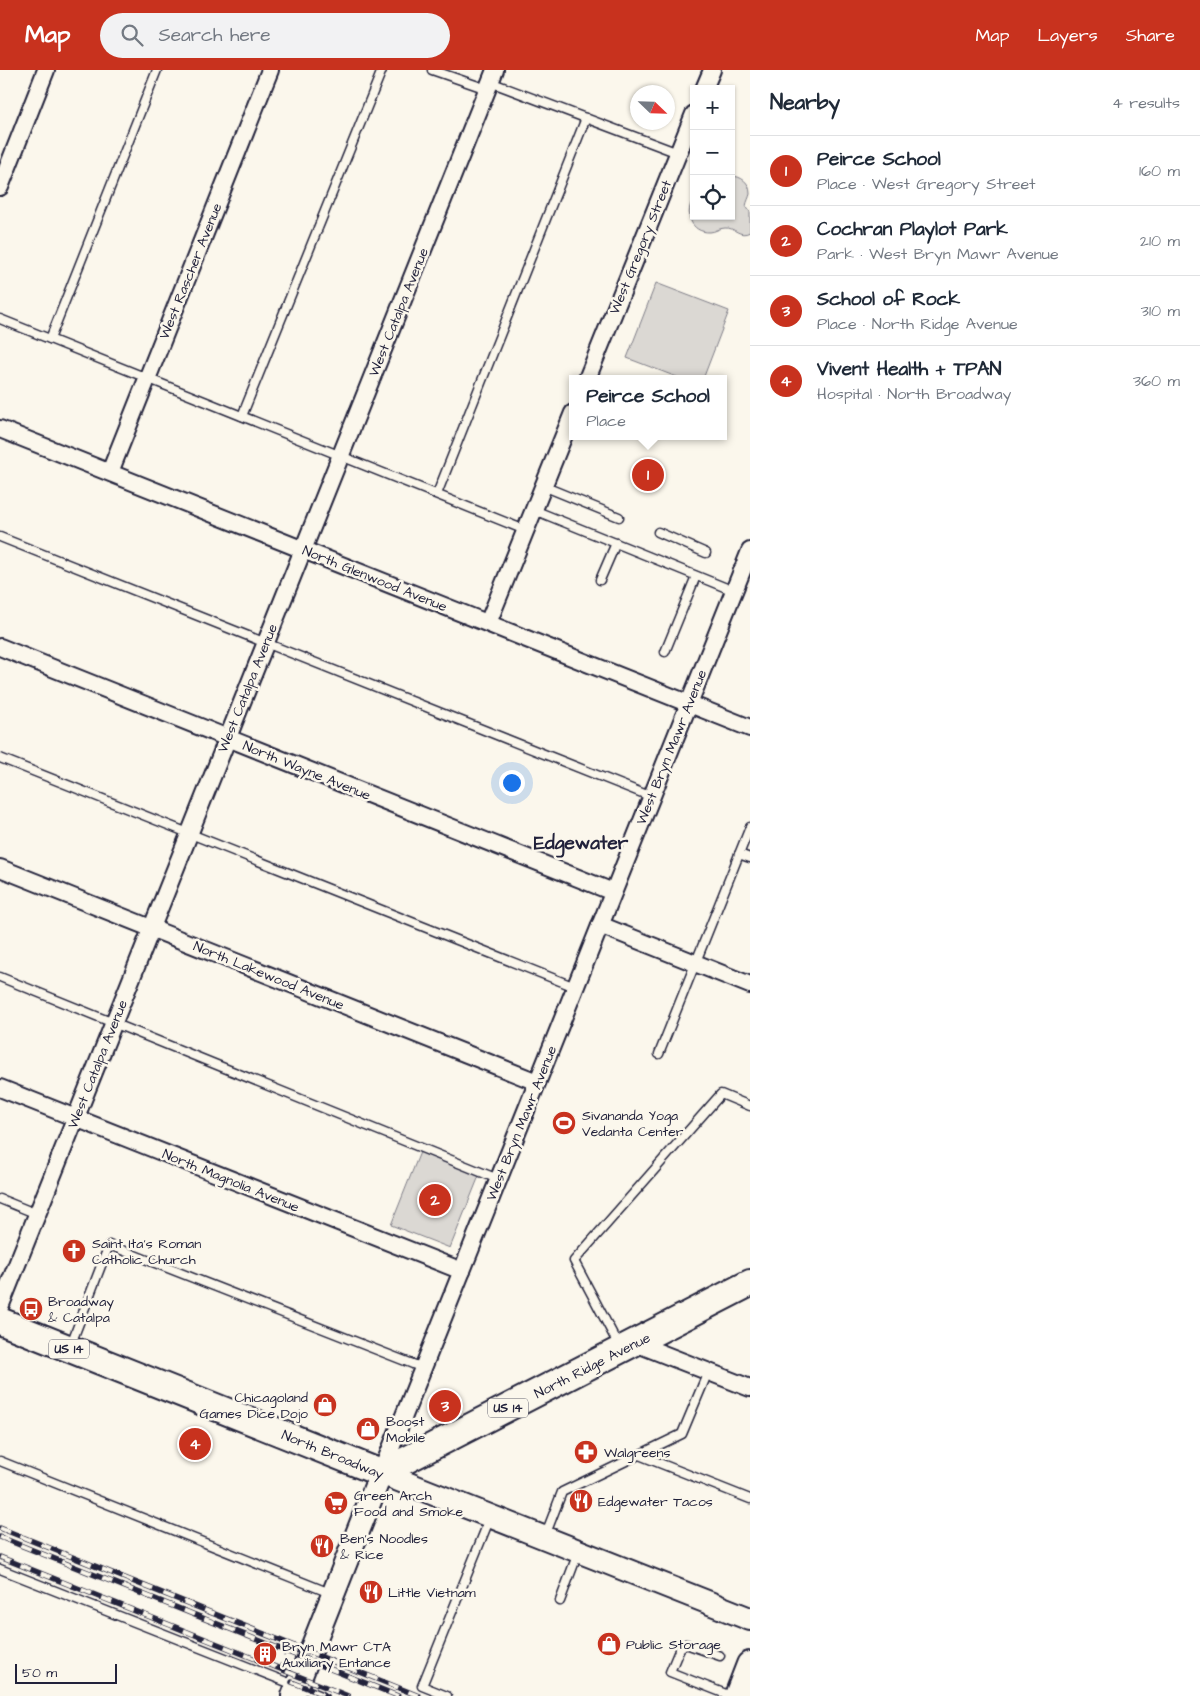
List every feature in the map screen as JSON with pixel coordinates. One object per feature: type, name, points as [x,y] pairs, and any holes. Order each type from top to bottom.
[{"type":"main road","name":"North Ridge Avenue","points":[[381,1473],[750,1283]]},
{"type":"main road","name":"North Broadway","points":[[0,1322],[750,1619]]},
{"type":"main road","name":"West Bryn Mawr Avenue","points":[[295,1691],[381,1473]]},
{"type":"main road","points":[[738,1696],[750,1666]]},
{"type":"street","points":[[0,187],[46,70]]},
{"type":"street","name":"West Rascher Avenue","points":[[110,472],[270,70]]},
{"type":"street","points":[[706,85],[712,70]]},
{"type":"street","name":"West Catalpa Avenue","points":[[0,1307],[491,81]]},
{"type":"street","name":"West Gregory Street","points":[[589,375],[690,124]]},
{"type":"street","points":[[488,624],[569,422]]},
{"type":"street","name":"North Glenwood Avenue","points":[[0,429],[750,728]]},
{"type":"street","name":"West Bryn Mawr Avenue","points":[[381,1473],[750,551]]},
{"type":"street","name":"North Wayne Avenue","points":[[0,647],[613,892]]},
{"type":"street","name":"North Lakewood Avenue","points":[[0,868],[537,1082]]},
{"type":"street","points":[[600,924],[750,985]]},
{"type":"street","name":"North Magnolia Avenue","points":[[0,1088],[462,1271]]},
{"type":"street","points":[[628,1346],[750,1388]]},
{"type":"lane","points":[[50,339],[157,70]]},
{"type":"lane","points":[[242,416],[382,70]]},
{"type":"lane","points":[[432,70],[491,81],[678,153]]},
{"type":"lane","points":[[437,494],[586,118]]},
{"type":"lane","points":[[0,319],[525,530]]},
{"type":"lane","points":[[543,486],[620,516]]},
{"type":"lane","points":[[534,510],[734,591]]},
{"type":"lane","points":[[658,532],[706,552]]},
{"type":"lane","points":[[0,538],[652,796]]},
{"type":"lane","points":[[600,580],[616,543]]},
{"type":"lane","points":[[665,652],[696,576]]},
{"type":"lane","points":[[0,758],[575,987]]},
{"type":"lane","points":[[659,1054],[750,827]]},
{"type":"lane","points":[[739,854],[750,858]]},
{"type":"lane","points":[[0,977],[498,1179]]},
{"type":"lane","points":[[628,1346],[574,1261],[721,1094],[750,1106]]},
{"type":"lane","points":[[0,1200],[37,1214]]},
{"type":"lane","points":[[69,1349],[109,1245],[423,1368]]},
{"type":"lane","points":[[544,1538],[562,1492],[682,1434],[708,1372]]},
{"type":"lane","points":[[640,1455],[750,1499]]},
{"type":"lane","points":[[0,1461],[333,1594]]},
{"type":"lane","points":[[447,1696],[422,1686],[491,1517]]},
{"type":"lane","points":[[560,1601],[578,1551]]},
{"type":"lane","points":[[0,1569],[295,1691],[322,1696]]},
{"type":"lane","points":[[720,1656],[686,1644],[680,1648],[670,1672],[731,1696]]},
{"type":"shaded area","points":[[735,177],[747,183],[750,190],[746,206],[750,212],[750,232],[743,234],[728,228],[710,232],[703,231],[698,229],[691,221],[735,220]]},
{"type":"shaded area","points":[[656,283],[729,311],[705,375],[672,375],[627,358]]},
{"type":"shaded area","points":[[420,1152],[479,1176],[450,1248],[391,1225]]},
{"type":"railway","points":[[0,1528],[419,1696]]},
{"type":"railway","points":[[0,1537],[398,1696]]},
{"type":"railway","points":[[0,1557],[348,1696]]},
{"type":"railway","points":[[292,1682],[327,1696]]},
{"type":"place","name":"Peirce School","points":[[648,475]]},
{"type":"place","name":"Sivananda Yoga Vedanta Center","points":[[564,1123]]},
{"type":"place","name":"Cochran Playlot Park","points":[[435,1200]]},
{"type":"place","name":"Saint Ita's Roman Catholic Church","points":[[74,1251]]},
{"type":"place","name":"Broadway & Catalpa","points":[[31,1309]]},
{"type":"place","name":"Chicagoland Games Dice Dojo","points":[[325,1405]]},
{"type":"place","name":"School of Rock","points":[[445,1406]]},
{"type":"place","name":"Boost Mobile","points":[[368,1429]]},
{"type":"place","name":"Vivent Health + TPAN","points":[[195,1444]]},
{"type":"place","name":"Walgreens","points":[[586,1452]]},
{"type":"place","name":"Edgewater Tacos","points":[[581,1501]]},
{"type":"place","name":"Green Arch Food and Smoke","points":[[336,1503]]},
{"type":"place","name":"Ben's Noodles & Rice","points":[[322,1546]]},
{"type":"place","name":"Little Vietnam","points":[[371,1592]]},
{"type":"place","name":"Public Storage","points":[[609,1644]]},
{"type":"place","name":"Bryn Mawr CTA Auxiliary Entance","points":[[265,1654]]},
{"type":"district","name":"Edgewater","points":[[581,842]]}]
